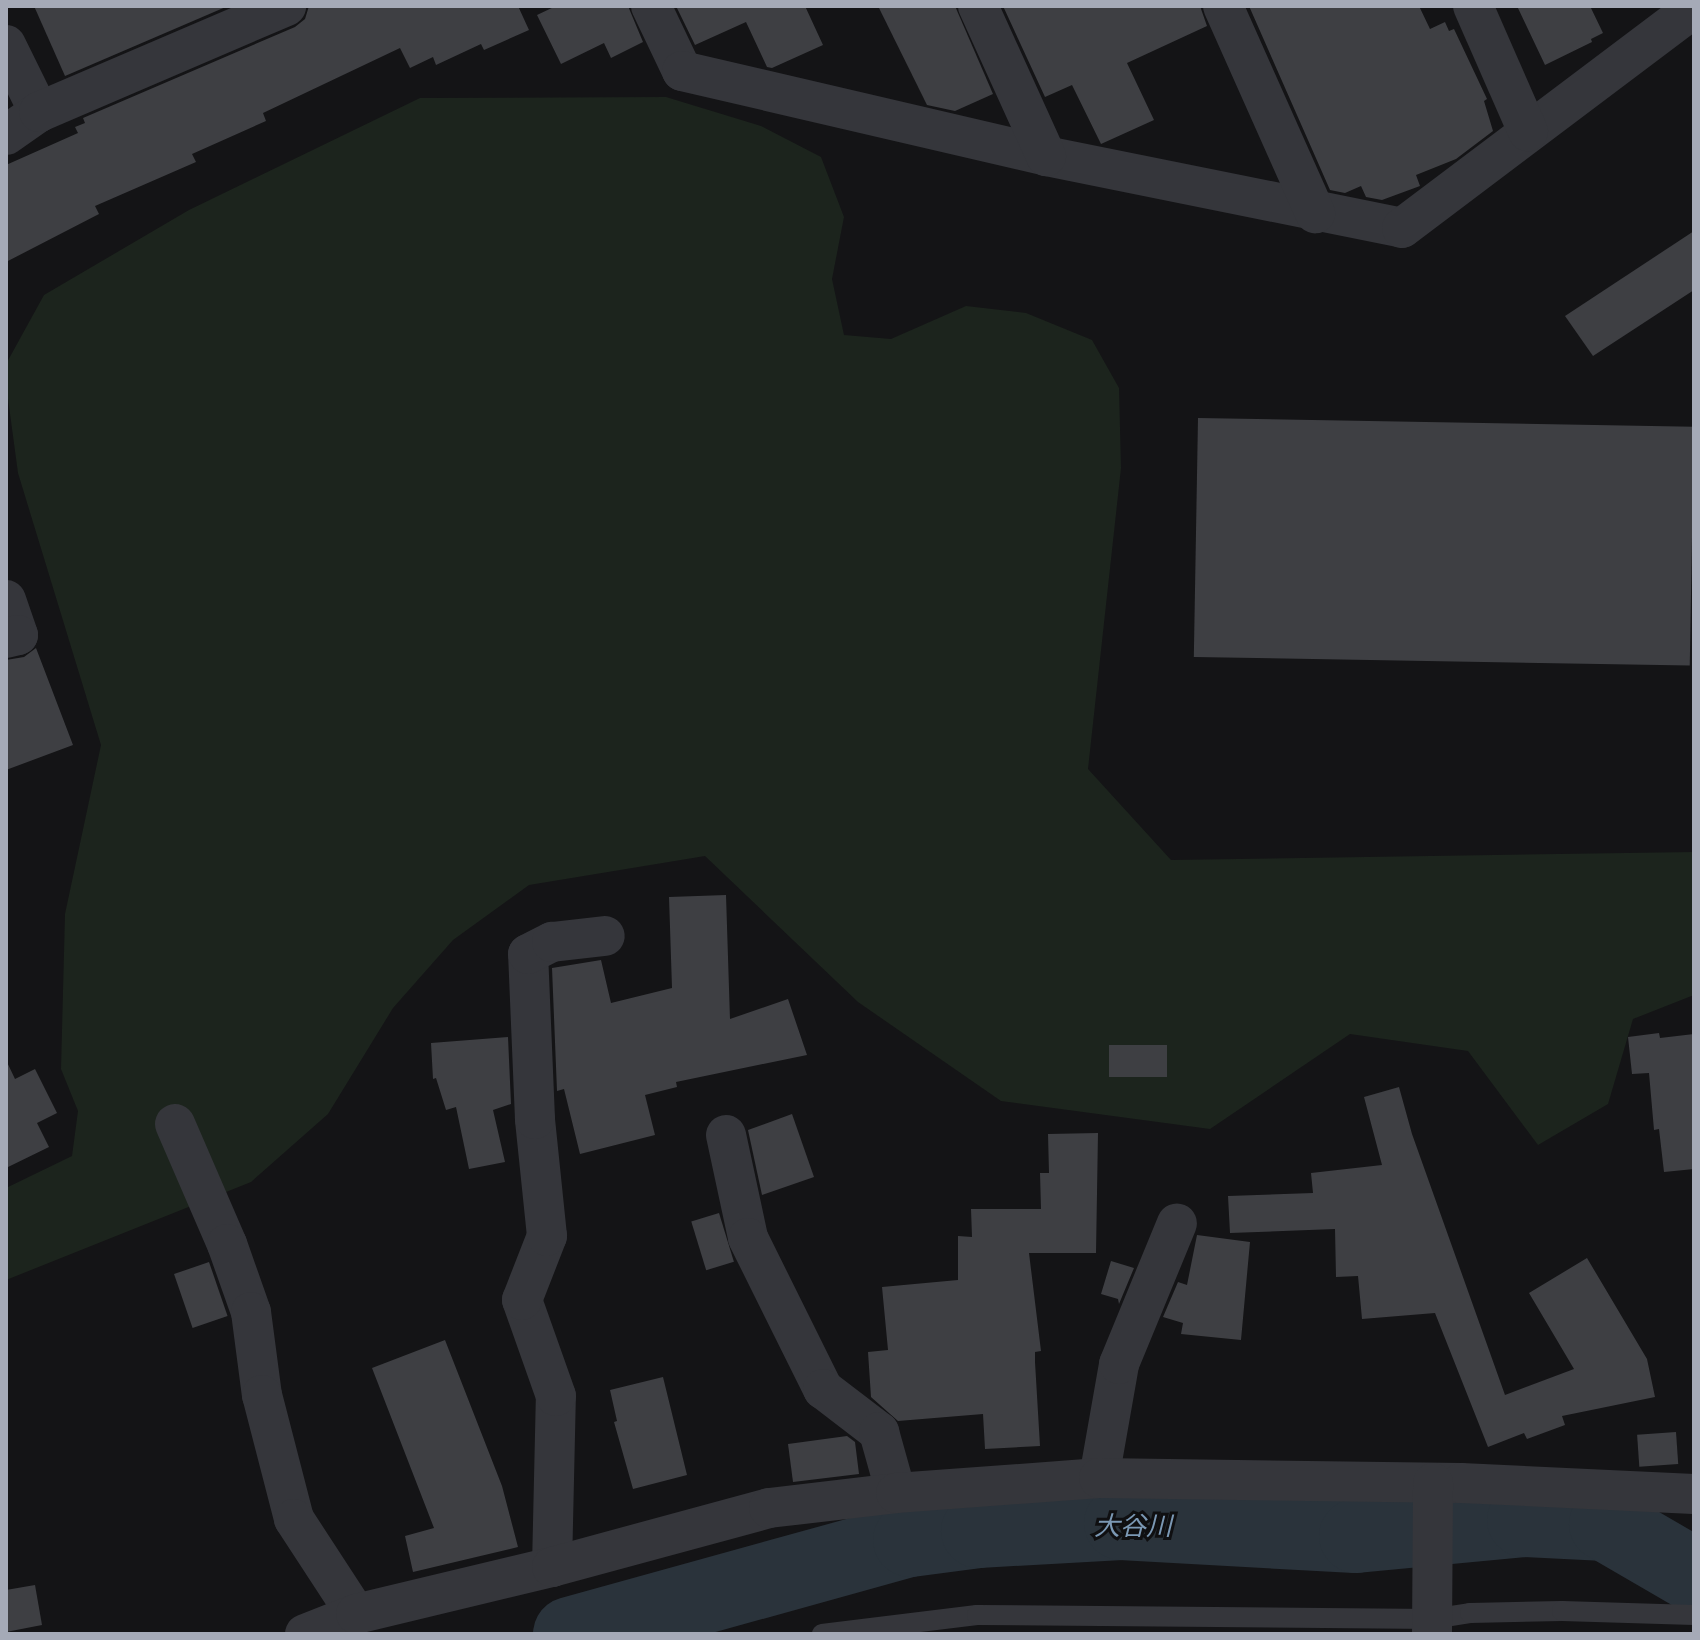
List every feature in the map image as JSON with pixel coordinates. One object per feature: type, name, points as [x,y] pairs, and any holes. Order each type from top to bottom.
[{"type":"street","points":[[6,135],[39,112],[286,6]]},
{"type":"street","points":[[651,6],[682,71],[1046,156],[1315,213],[1402,228],[1694,8]]},
{"type":"street","points":[[978,6],[1046,156]]},
{"type":"street","points":[[1223,6],[1315,213]]},
{"type":"street","points":[[1473,6],[1528,131]]},
{"type":"street","points":[[6,45],[39,112]]},
{"type":"street","points":[[6,600],[18,635],[6,638]]},
{"type":"street","points":[[552,1567],[556,1396],[522,1300],[547,1236],[535,1119],[528,954],[552,942],[605,936]]},
{"type":"street","points":[[175,1124],[227,1244],[251,1312],[262,1395],[294,1519],[328,1627],[769,1508],[896,1493],[1099,1478],[1432,1492],[1694,1494]]},
{"type":"street","points":[[726,1135],[748,1238],[823,1389],[879,1432],[896,1493]]},
{"type":"street","points":[[1099,1478],[1119,1364],[1177,1223]]},
{"type":"street","points":[[1431,1618],[1432,1492]]},
{"type":"lane","points":[[822,1634],[977,1615],[1431,1618],[1470,1613],[1562,1611],[1694,1615]]},
{"type":"shaded area","points":[[666,97],[761,126],[821,157],[844,217],[832,279],[844,335],[891,339],[966,306],[1026,313],[1092,340],[1119,388],[1121,468],[1088,769],[1171,860],[1694,852],[1694,995],[1633,1019],[1608,1104],[1538,1145],[1468,1051],[1350,1034],[1210,1129],[1001,1101],[858,1002],[705,856],[529,885],[453,940],[393,1008],[328,1114],[251,1182],[6,1280],[6,1188],[72,1156],[78,1111],[61,1069],[65,914],[101,745],[18,473],[6,384],[6,364],[44,295],[189,210],[420,98]]},
{"type":"building","points":[[34,6],[228,6],[65,76]]},
{"type":"building","points":[[309,6],[518,6],[529,30],[484,50],[481,44],[436,65],[433,57],[410,68],[400,48],[263,113],[266,121],[192,154],[196,162],[95,206],[99,214],[6,262],[6,165],[78,133],[75,127],[85,123],[83,118],[295,27],[305,19]]},
{"type":"building","points":[[556,6],[628,6],[643,42],[611,58],[604,43],[561,64],[537,15]]},
{"type":"building","points":[[676,6],[805,6],[823,45],[772,68],[767,67],[746,22],[695,45]]},
{"type":"building","points":[[878,6],[955,6],[993,94],[955,111],[927,105]]},
{"type":"building","points":[[1003,6],[1200,6],[1207,26],[1127,63],[1154,120],[1101,144],[1072,85],[1045,97]]},
{"type":"building","points":[[1249,6],[1419,6],[1430,29],[1445,22],[1449,31],[1454,29],[1487,99],[1484,101],[1493,131],[1456,159],[1416,175],[1420,186],[1382,200],[1366,197],[1361,186],[1345,193],[1330,190]]},
{"type":"building","points":[[1517,6],[1590,6],[1603,33],[1591,39],[1592,42],[1545,65]]},
{"type":"building","points":[[1694,231],[1694,290],[1593,356],[1565,316]]},
{"type":"building","points":[[1198,418],[1694,427],[1690,666],[1194,657]]},
{"type":"building","points":[[36,648],[73,745],[6,770],[6,660],[24,657]]},
{"type":"building","points":[[726,895],[730,1019],[788,999],[807,1055],[676,1082],[677,1087],[645,1095],[655,1135],[580,1154],[564,1089],[557,1091],[552,968],[601,960],[611,1003],[672,988],[669,897]]},
{"type":"building","points":[[1659,1033],[1660,1038],[1694,1034],[1694,1169],[1664,1172],[1659,1129],[1654,1130],[1649,1073],[1632,1074],[1628,1037]]},
{"type":"building","points":[[508,1037],[511,1104],[493,1110],[505,1162],[469,1169],[456,1107],[446,1110],[436,1078],[433,1079],[431,1043]]},
{"type":"building","points":[[1109,1045],[1167,1045],[1167,1077],[1109,1077]]},
{"type":"building","points":[[6,1060],[15,1079],[35,1069],[57,1113],[37,1123],[49,1147],[6,1168]]},
{"type":"building","points":[[1399,1087],[1412,1134],[1505,1395],[1574,1369],[1529,1293],[1587,1258],[1647,1359],[1655,1397],[1562,1416],[1565,1425],[1527,1439],[1524,1433],[1488,1447],[1435,1313],[1362,1319],[1358,1276],[1336,1277],[1335,1229],[1230,1233],[1228,1196],[1313,1193],[1311,1173],[1382,1165],[1364,1097]]},
{"type":"building","points":[[792,1114],[814,1177],[762,1195],[748,1130]]},
{"type":"building","points":[[1098,1133],[1096,1253],[1029,1253],[1041,1351],[1035,1352],[1040,1446],[985,1449],[983,1414],[898,1421],[871,1397],[868,1352],[888,1350],[882,1287],[958,1280],[958,1236],[972,1237],[971,1209],[1041,1209],[1040,1173],[1049,1173],[1048,1134]]},
{"type":"building","points":[[719,1213],[734,1262],[706,1270],[691,1221]]},
{"type":"building","points":[[1197,1235],[1250,1242],[1241,1340],[1181,1334],[1183,1323],[1163,1317],[1178,1282],[1187,1285]]},
{"type":"building","points":[[1111,1261],[1134,1268],[1119,1304],[1118,1299],[1101,1294]]},
{"type":"building","points":[[209,1262],[228,1316],[193,1328],[174,1274]]},
{"type":"building","points":[[445,1340],[502,1486],[518,1547],[413,1572],[405,1536],[434,1528],[372,1368]]},
{"type":"building","points":[[663,1377],[687,1475],[633,1489],[614,1422],[617,1421],[610,1390]]},
{"type":"building","points":[[1676,1432],[1678,1464],[1639,1467],[1637,1435]]},
{"type":"building","points":[[847,1436],[855,1442],[859,1474],[793,1482],[788,1444]]},
{"type":"building","points":[[35,1585],[42,1625],[6,1632],[6,1590]]},
{"type":"waterway","name":"大谷川","points":[[570,1634],[910,1540],[978,1531],[1121,1523],[1356,1536],[1524,1520],[1606,1524],[1694,1575]]}]
